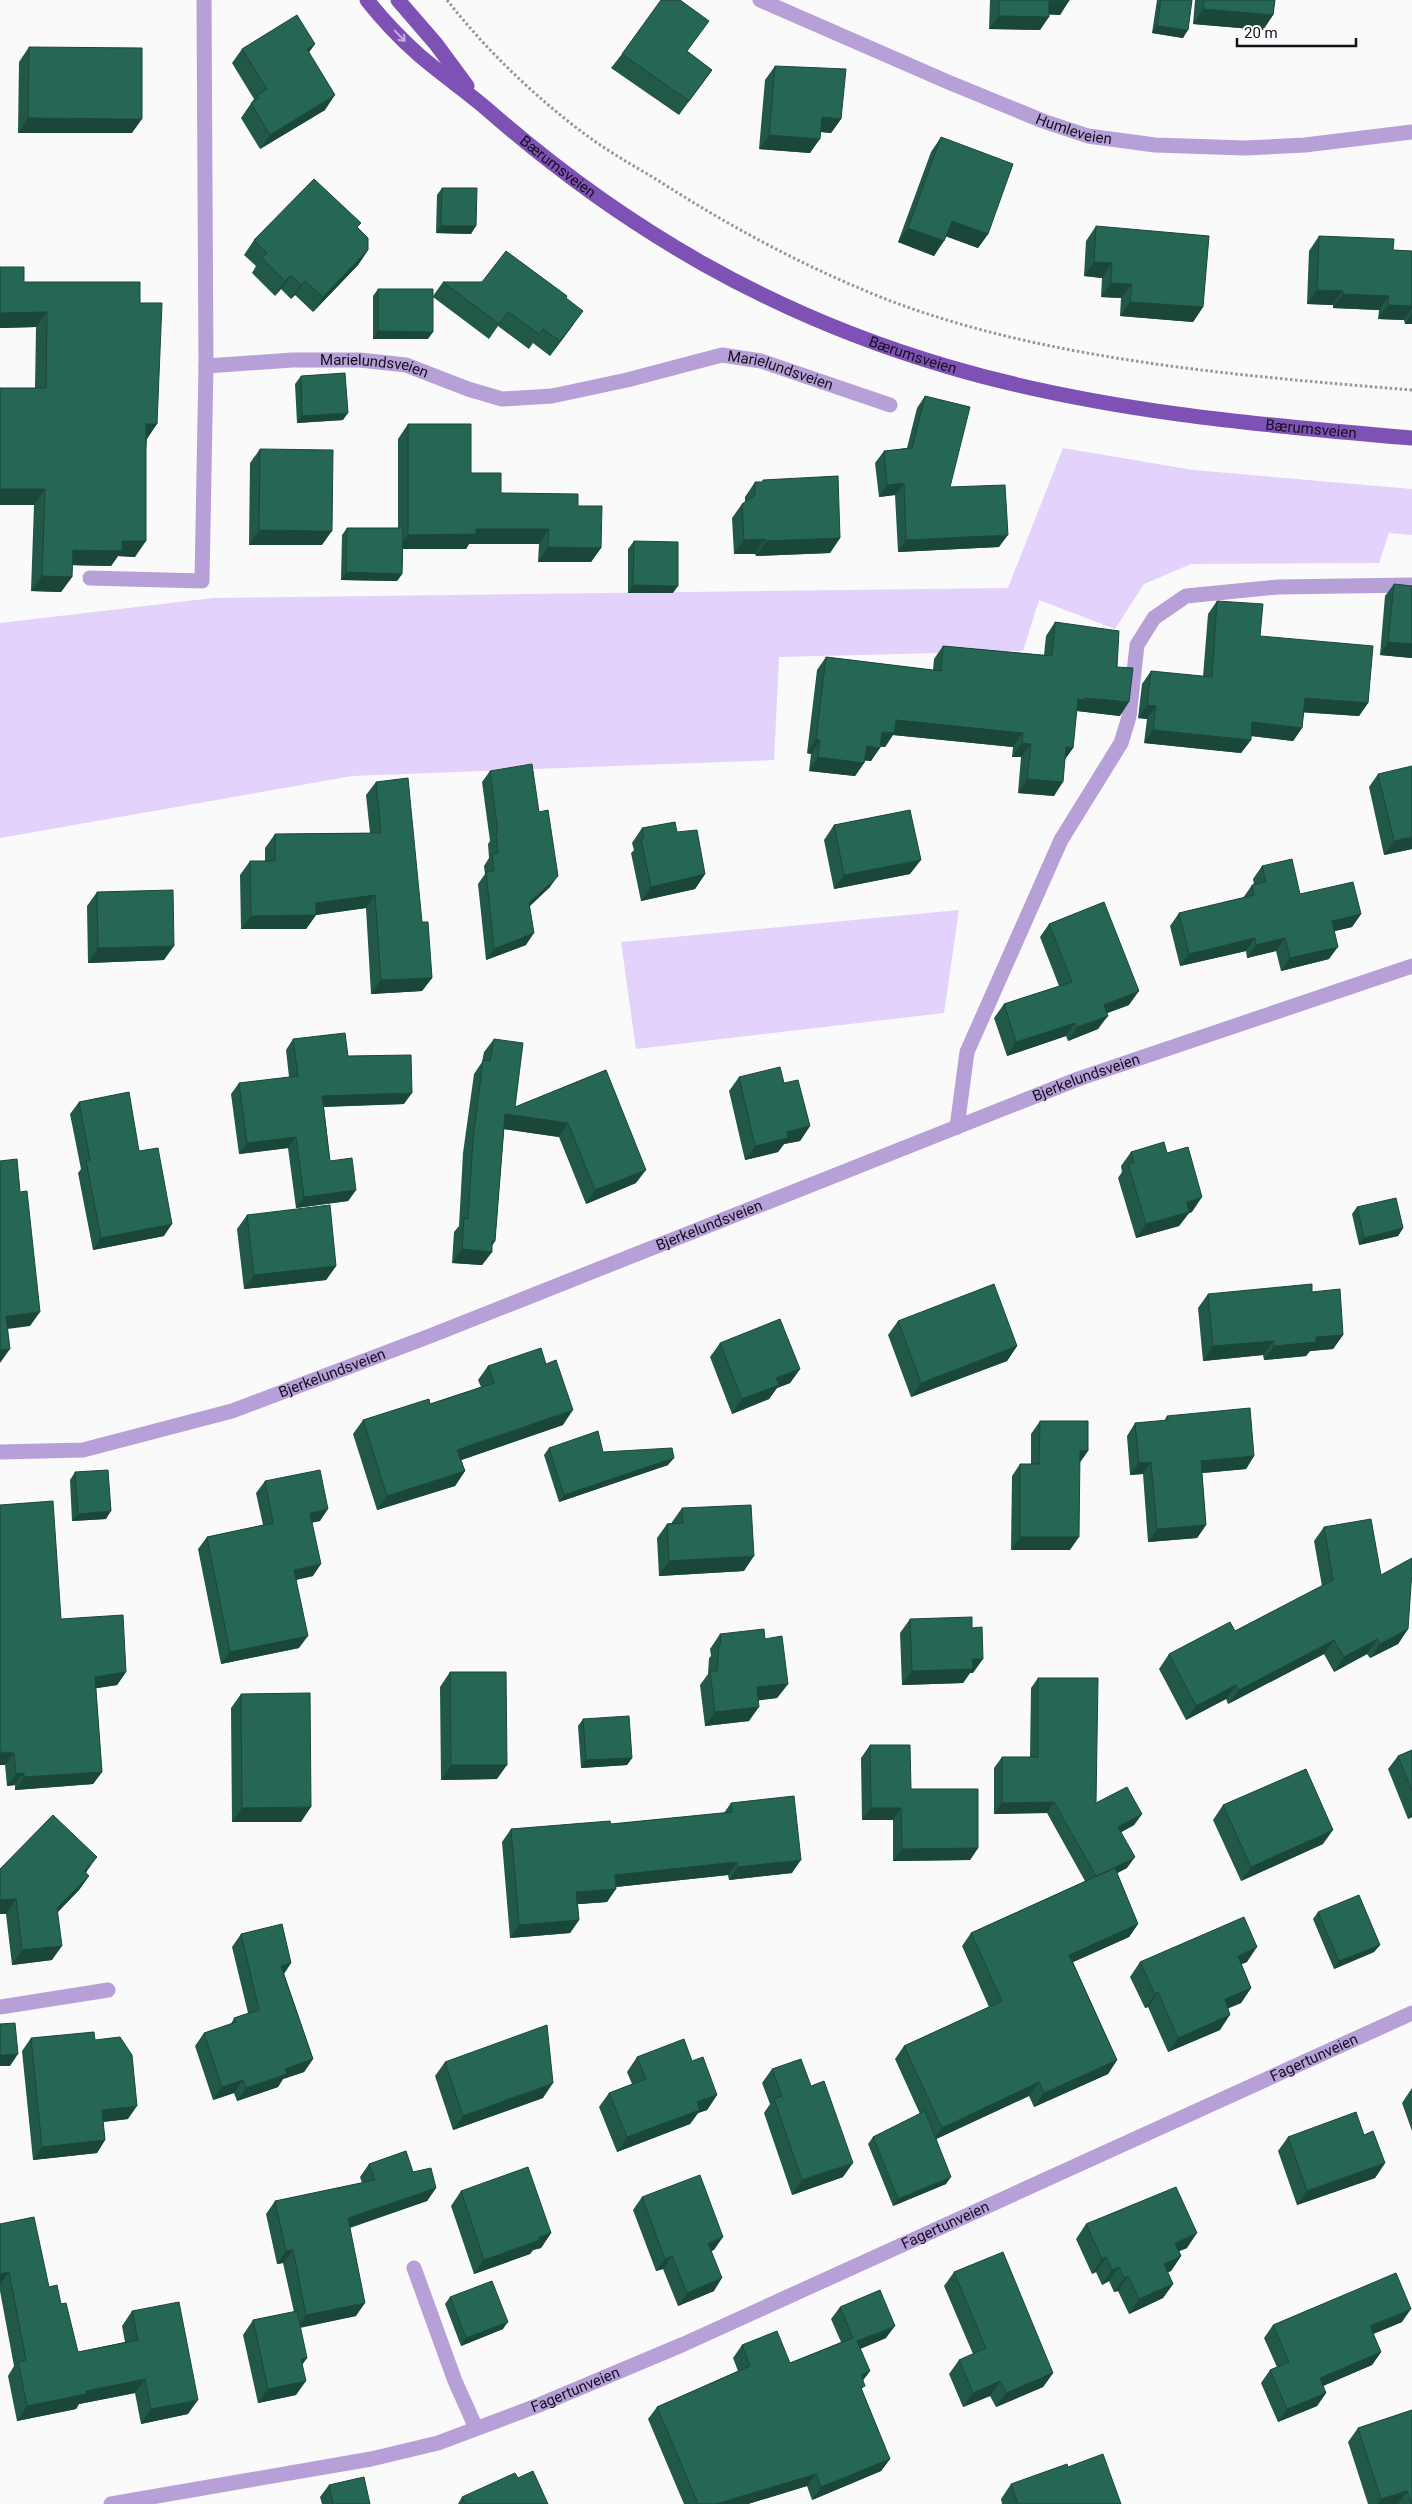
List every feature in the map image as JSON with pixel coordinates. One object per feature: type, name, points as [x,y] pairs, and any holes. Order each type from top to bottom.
[{"type":"main road","name":"Bærumsveien","points":[[366,0],[418,54],[531,148],[579,185],[693,259],[754,291],[812,318],[878,344],[950,367],[1048,391],[1158,411],[1271,425],[1412,438]]},
{"type":"main road","name":"Bærumsveien","points":[[398,0],[436,44],[478,102]]},
{"type":"street","points":[[90,578],[202,581],[206,366],[204,0]]},
{"type":"street","name":"Humleveien","points":[[760,0],[966,89],[1088,136],[1155,145],[1245,148],[1305,145],[1412,132]]},
{"type":"street","name":"Marielundsveien","points":[[206,366],[292,360],[379,362],[406,365],[468,389],[502,399],[552,396],[627,380],[722,355],[761,361],[890,405]]},
{"type":"street","points":[[957,1127],[967,1052],[1061,840],[1121,743],[1129,717],[1137,645],[1154,618],[1186,596],[1278,586],[1412,585]]},
{"type":"street","name":"Bjerkelundsveien","points":[[0,1452],[83,1450],[232,1411],[448,1329],[1078,1080],[1412,966]]},
{"type":"street","points":[[0,2007],[108,1990]]},
{"type":"street","name":"Fagertunveien","points":[[111,2504],[371,2458],[438,2443],[539,2406],[684,2344],[1412,2012]]},
{"type":"street","points":[[414,2268],[455,2381],[476,2428]]},
{"type":"path","points":[[447,0],[470,29],[522,81],[586,135],[704,210],[766,246],[890,300],[1009,335],[1087,352],[1266,377],[1412,390]]},
{"type":"shaded area","points":[[1063,448],[1193,470],[1412,489],[1412,535],[1389,533],[1379,563],[1191,564],[1144,584],[1115,629],[1039,600],[1023,651],[779,657],[774,760],[352,776],[0,838],[0,623],[213,598],[1008,588]]},
{"type":"shaded area","points":[[959,910],[944,1013],[636,1049],[621,942]]},
{"type":"building","points":[[661,0],[680,0],[709,21],[687,51],[712,70],[689,101],[622,54]]},
{"type":"building","points":[[999,0],[1069,1],[1049,1],[1049,17],[999,16]]},
{"type":"building","points":[[1161,0],[1192,0],[1188,30],[1157,26]]},
{"type":"building","points":[[1204,0],[1275,0],[1273,15],[1203,9]]},
{"type":"building","points":[[297,15],[315,44],[307,49],[335,95],[270,135],[251,103],[259,98],[257,95],[267,89],[242,49]]},
{"type":"building","points":[[29,47],[142,48],[142,119],[28,118]]},
{"type":"building","points":[[775,66],[846,69],[841,119],[822,117],[820,139],[769,135]]},
{"type":"building","points":[[941,137],[1013,164],[988,234],[952,221],[944,241],[908,228]]},
{"type":"building","points":[[314,179],[361,223],[357,227],[368,238],[368,250],[323,297],[305,281],[301,285],[291,275],[285,281],[262,258],[267,253],[254,240]]},
{"type":"building","points":[[442,188],[477,188],[476,226],[441,226]]},
{"type":"building","points":[[1096,226],[1209,236],[1203,307],[1130,302],[1132,284],[1111,283],[1112,263],[1094,262]]},
{"type":"building","points":[[1319,236],[1394,239],[1393,250],[1412,251],[1412,306],[1388,305],[1389,296],[1343,294],[1343,291],[1317,290]]},
{"type":"building","points":[[506,251],[567,296],[566,298],[583,311],[560,341],[543,329],[539,334],[508,312],[499,324],[443,282],[482,282]]},
{"type":"building","points":[[0,267],[24,267],[24,282],[140,282],[140,303],[162,303],[157,424],[146,424],[146,541],[122,541],[122,551],[73,550],[72,577],[42,576],[45,489],[0,489],[0,388],[46,388],[47,312],[0,313]]},
{"type":"building","points":[[378,289],[433,289],[433,332],[378,331]]},
{"type":"building","points":[[345,373],[348,413],[302,416],[301,376]]},
{"type":"building","points":[[925,396],[970,407],[950,487],[1005,485],[1008,535],[906,540],[904,483],[887,485],[884,451],[912,448]]},
{"type":"building","points":[[408,424],[471,424],[471,473],[501,473],[501,493],[578,494],[578,506],[602,506],[601,548],[548,547],[549,529],[476,529],[476,534],[408,535]]},
{"type":"building","points":[[260,449],[333,450],[332,531],[259,530]]},
{"type":"building","points":[[838,476],[840,538],[744,540],[742,504],[755,495],[755,482]]},
{"type":"building","points":[[347,528],[403,528],[402,574],[346,572]]},
{"type":"building","points":[[634,541],[678,542],[678,586],[633,585]]},
{"type":"building","points":[[1394,584],[1412,586],[1412,644],[1388,642]]},
{"type":"building","points":[[1217,601],[1263,604],[1260,636],[1373,646],[1368,703],[1305,698],[1302,728],[1252,722],[1251,740],[1153,730],[1156,706],[1147,705],[1151,671],[1212,677]]},
{"type":"building","points":[[1055,622],[1119,631],[1117,667],[1133,668],[1129,702],[1078,699],[1073,748],[1066,747],[1063,782],[1027,779],[1031,744],[1022,743],[1023,733],[896,720],[894,733],[882,732],[880,748],[867,746],[864,763],[818,757],[820,740],[816,739],[826,657],[941,671],[943,646],[1052,656]]},
{"type":"building","points":[[532,764],[539,812],[548,810],[558,876],[529,903],[534,933],[494,949],[486,872],[494,871],[492,854],[498,853],[496,833],[498,833],[490,771]]},
{"type":"building","points":[[1412,766],[1412,837],[1394,841],[1378,774]]},
{"type":"building","points":[[408,778],[422,922],[428,922],[432,978],[381,980],[375,895],[316,903],[316,915],[251,916],[250,861],[275,861],[275,834],[381,833],[376,782]]},
{"type":"building","points":[[910,810],[921,860],[844,875],[834,825]]},
{"type":"building","points":[[675,822],[677,832],[697,830],[705,874],[651,887],[641,839],[644,838],[642,828]]},
{"type":"building","points":[[1292,859],[1300,894],[1353,882],[1361,914],[1332,921],[1338,947],[1290,958],[1285,938],[1256,945],[1255,938],[1189,954],[1179,913],[1254,895],[1252,885],[1266,882],[1262,866]]},
{"type":"building","points":[[173,890],[174,946],[98,948],[97,892]]},
{"type":"building","points":[[1104,902],[1139,991],[1104,1005],[1108,1016],[1077,1027],[1075,1023],[1016,1042],[1004,1004],[1072,982],[1049,924]]},
{"type":"building","points":[[345,1033],[348,1056],[411,1055],[412,1093],[322,1096],[330,1161],[352,1158],[356,1190],[304,1197],[296,1137],[247,1143],[239,1083],[298,1076],[293,1039]]},
{"type":"building","points":[[494,1039],[523,1043],[515,1107],[606,1070],[646,1170],[595,1190],[568,1123],[505,1114],[495,1241],[492,1241],[492,1252],[462,1249],[464,1218],[468,1219],[473,1139],[483,1060],[490,1061]]},
{"type":"building","points":[[780,1067],[784,1083],[798,1080],[810,1126],[787,1132],[788,1138],[755,1146],[739,1077]]},
{"type":"building","points":[[129,1092],[139,1151],[158,1148],[172,1224],[101,1238],[86,1161],[90,1160],[79,1102]]},
{"type":"building","points":[[1164,1142],[1167,1153],[1188,1147],[1202,1197],[1187,1202],[1189,1212],[1146,1224],[1128,1164],[1134,1163],[1131,1152]]},
{"type":"building","points":[[17,1159],[20,1192],[27,1191],[40,1312],[6,1316],[10,1349],[0,1350],[0,1161]]},
{"type":"building","points":[[1396,1198],[1403,1228],[1364,1238],[1357,1207]]},
{"type":"building","points":[[330,1205],[336,1266],[254,1275],[247,1215]]},
{"type":"building","points":[[994,1284],[1017,1346],[921,1383],[898,1321]]},
{"type":"building","points":[[1312,1284],[1312,1292],[1340,1289],[1343,1335],[1316,1337],[1316,1342],[1274,1346],[1274,1341],[1213,1346],[1208,1294]]},
{"type":"building","points":[[780,1319],[800,1369],[776,1378],[779,1385],[742,1399],[720,1343]]},
{"type":"building","points":[[541,1348],[546,1364],[556,1360],[573,1410],[457,1450],[465,1471],[387,1496],[363,1420],[429,1399],[430,1404],[494,1383],[488,1366]]},
{"type":"building","points":[[1250,1408],[1254,1456],[1201,1461],[1206,1525],[1157,1529],[1151,1462],[1139,1463],[1135,1423],[1168,1420],[1167,1416]]},
{"type":"building","points":[[1040,1421],[1088,1421],[1088,1451],[1080,1451],[1079,1537],[1020,1537],[1020,1464],[1039,1464]]},
{"type":"building","points":[[598,1431],[603,1452],[672,1448],[674,1458],[564,1495],[549,1448]]},
{"type":"building","points":[[108,1470],[111,1511],[78,1514],[75,1472]]},
{"type":"building","points":[[320,1470],[328,1509],[310,1513],[321,1564],[294,1570],[308,1636],[230,1652],[207,1537],[273,1523],[265,1481]]},
{"type":"building","points":[[53,1501],[61,1619],[123,1615],[126,1672],[95,1677],[102,1772],[24,1777],[24,1773],[16,1774],[14,1753],[0,1752],[0,1505]]},
{"type":"building","points":[[751,1505],[754,1556],[669,1561],[667,1524],[683,1523],[682,1508]]},
{"type":"building","points":[[1371,1519],[1381,1575],[1412,1558],[1408,1629],[1380,1644],[1377,1639],[1344,1657],[1334,1640],[1239,1690],[1236,1685],[1196,1706],[1169,1654],[1230,1622],[1235,1631],[1333,1580],[1324,1527]]},
{"type":"building","points":[[972,1617],[972,1628],[982,1627],[983,1659],[972,1659],[973,1669],[912,1671],[910,1619]]},
{"type":"building","points":[[764,1629],[765,1639],[782,1636],[788,1684],[757,1687],[759,1707],[715,1712],[710,1671],[717,1671],[719,1644],[721,1644],[720,1634]]},
{"type":"building","points":[[450,1672],[506,1672],[507,1765],[451,1765]]},
{"type":"building","points":[[1038,1678],[1098,1678],[1096,1803],[1127,1787],[1142,1814],[1118,1827],[1135,1857],[1096,1876],[1054,1802],[1002,1803],[1002,1757],[1038,1757]]},
{"type":"building","points":[[310,1693],[311,1807],[242,1808],[241,1694]]},
{"type":"building","points":[[629,1716],[632,1758],[586,1760],[583,1719]]},
{"type":"building","points":[[870,1745],[910,1745],[911,1789],[978,1789],[978,1848],[902,1849],[901,1808],[871,1808]]},
{"type":"building","points":[[1412,1750],[1412,1791],[1398,1756]]},
{"type":"building","points":[[1306,1769],[1333,1830],[1251,1867],[1223,1805]]},
{"type":"building","points":[[794,1796],[801,1860],[738,1867],[737,1862],[615,1875],[616,1889],[576,1892],[579,1920],[519,1925],[511,1829],[610,1821],[611,1824],[732,1812],[731,1803]]},
{"type":"building","points":[[53,1815],[97,1857],[84,1871],[89,1876],[57,1908],[62,1946],[22,1950],[16,1899],[0,1900],[0,1869]]},
{"type":"building","points":[[1115,1868],[1138,1924],[1069,1955],[1117,2060],[1044,2093],[1039,2082],[942,2128],[904,2046],[1002,2001],[971,1933]]},
{"type":"building","points":[[1359,1895],[1380,1945],[1339,1961],[1318,1912]]},
{"type":"building","points":[[1244,1917],[1257,1947],[1238,1956],[1251,1988],[1225,1999],[1230,2015],[1178,2038],[1158,1992],[1155,1994],[1140,1962]]},
{"type":"building","points":[[282,1924],[291,1963],[281,1966],[313,2059],[285,2069],[287,2074],[246,2088],[243,2080],[222,2087],[204,2033],[236,2022],[234,2018],[259,2010],[241,1934]]},
{"type":"building","points":[[15,2023],[18,2054],[0,2055],[0,2024]]},
{"type":"building","points":[[547,2025],[553,2083],[463,2116],[445,2062]]},
{"type":"building","points":[[94,2032],[95,2040],[120,2037],[132,2055],[137,2106],[102,2110],[105,2140],[42,2147],[31,2038]]},
{"type":"building","points":[[684,2039],[692,2061],[703,2057],[717,2095],[697,2102],[700,2110],[627,2137],[609,2093],[646,2079],[637,2057]]},
{"type":"building","points":[[801,2059],[811,2086],[824,2081],[853,2163],[802,2180],[774,2099],[782,2096],[772,2069]]},
{"type":"building","points":[[925,2111],[951,2177],[898,2199],[873,2137]]},
{"type":"building","points":[[1356,2112],[1364,2135],[1373,2131],[1385,2163],[1307,2191],[1288,2137]]},
{"type":"building","points":[[406,2151],[413,2172],[431,2168],[436,2188],[348,2218],[365,2303],[306,2315],[293,2250],[286,2251],[275,2201],[375,2180],[369,2164]]},
{"type":"building","points":[[528,2167],[551,2233],[539,2237],[540,2240],[484,2260],[461,2191]]},
{"type":"building","points":[[700,2175],[723,2237],[708,2243],[722,2278],[687,2293],[672,2256],[665,2259],[642,2197]]},
{"type":"building","points":[[1176,2187],[1197,2233],[1175,2243],[1181,2256],[1164,2264],[1173,2284],[1139,2299],[1128,2276],[1124,2278],[1119,2267],[1112,2270],[1106,2257],[1102,2259],[1086,2224]]},
{"type":"building","points":[[34,2217],[49,2287],[57,2285],[61,2304],[66,2303],[78,2352],[138,2340],[132,2311],[179,2302],[198,2400],[151,2409],[145,2379],[27,2406],[18,2362],[26,2360],[9,2272],[0,2274],[0,2224]]},
{"type":"building","points":[[1003,2252],[1053,2373],[1006,2393],[1000,2381],[973,2393],[959,2360],[986,2348],[954,2272]]},
{"type":"building","points":[[1396,2273],[1411,2309],[1370,2326],[1381,2352],[1320,2378],[1326,2393],[1287,2409],[1270,2370],[1289,2362],[1273,2325]]},
{"type":"building","points":[[492,2281],[508,2322],[466,2338],[450,2297]]},
{"type":"building","points":[[880,2290],[895,2326],[857,2341],[870,2371],[861,2375],[865,2386],[861,2388],[890,2459],[821,2487],[816,2474],[716,2504],[698,2504],[657,2407],[750,2366],[742,2345],[777,2331],[790,2363],[853,2338],[840,2307]]},
{"type":"building","points":[[297,2311],[307,2358],[301,2359],[306,2381],[268,2389],[253,2320]]},
{"type":"building","points":[[1412,2410],[1412,2504],[1407,2491],[1381,2499],[1358,2428]]},
{"type":"building","points":[[1103,2454],[1121,2504],[1018,2504],[1011,2484],[1067,2464],[1068,2467]]},
{"type":"building","points":[[533,2471],[548,2504],[466,2504],[462,2497],[515,2473],[518,2478]]},
{"type":"building","points":[[364,2477],[370,2504],[333,2504],[329,2485]]}]
